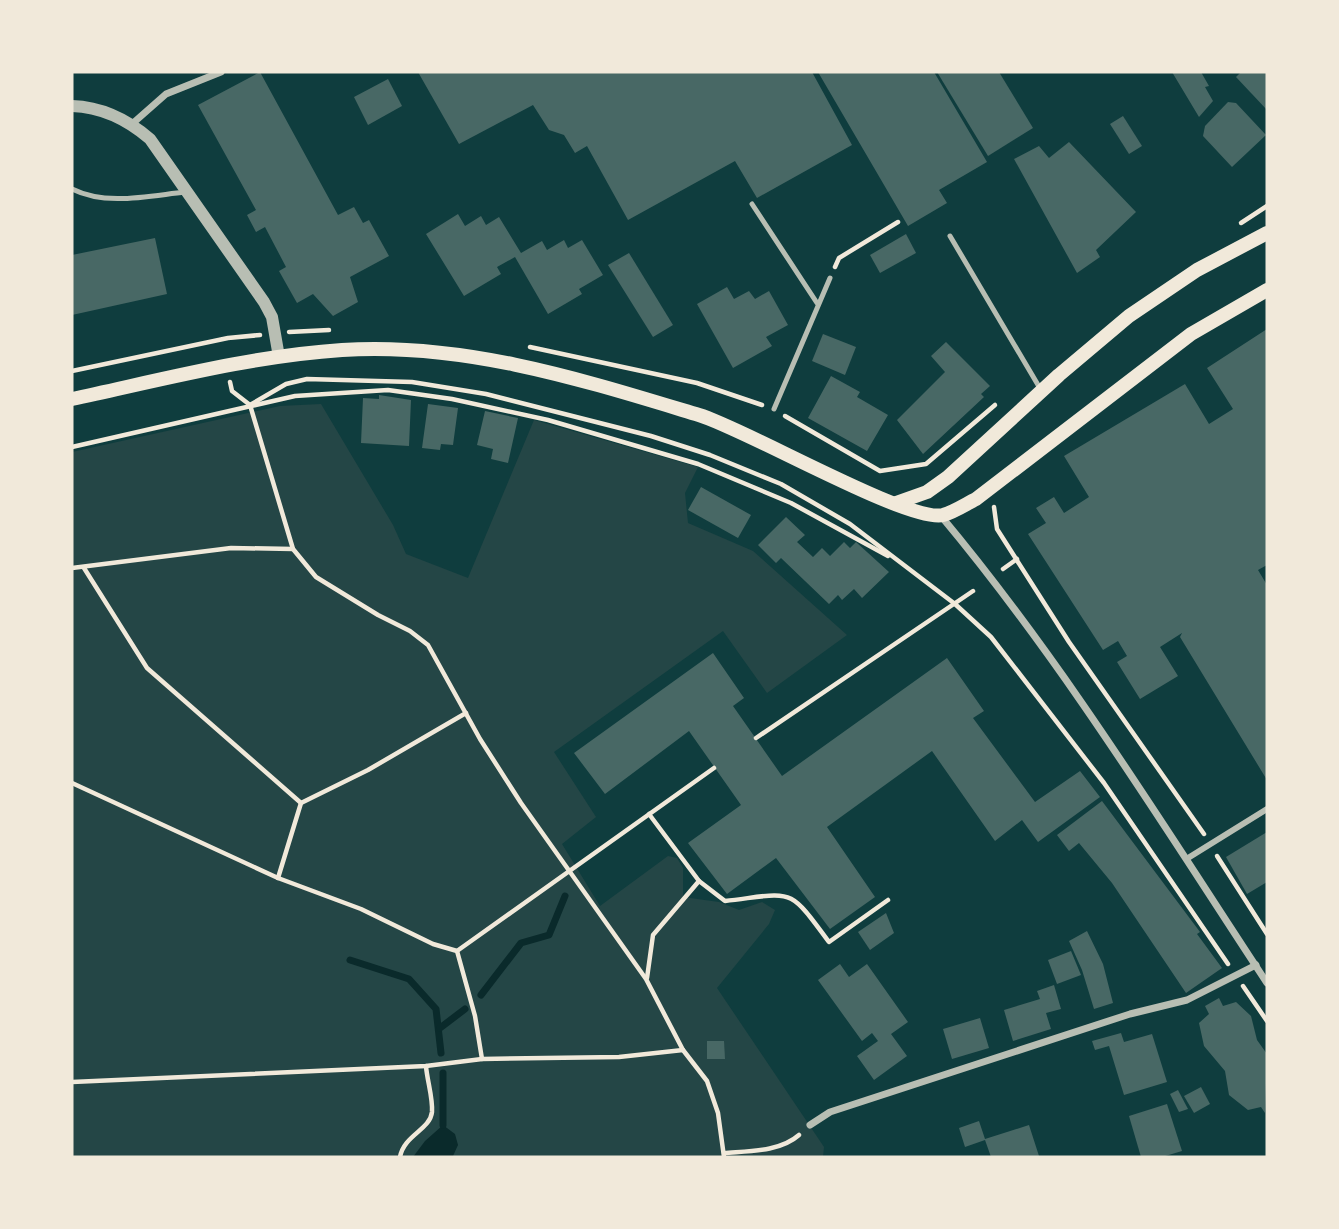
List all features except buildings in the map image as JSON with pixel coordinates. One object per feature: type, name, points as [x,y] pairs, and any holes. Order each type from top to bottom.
[{"type":"main road","points":[[896,502],[927,492],[960,466],[1129,316],[1197,270],[1267,233]]},
{"type":"main road","points":[[72,398],[279,357],[344,350],[413,352],[503,360],[564,374],[712,419],[842,481],[919,512],[941,515],[984,493],[1191,334],[1267,290]]},
{"type":"street","points":[[132,124],[166,94],[221,72]]},
{"type":"street","points":[[72,106],[103,110],[132,124],[150,139],[264,302],[275,333],[279,357]]},
{"type":"street","points":[[941,515],[1000,588],[1188,859],[1267,983]]},
{"type":"street","points":[[1188,859],[1267,809]]},
{"type":"street","points":[[810,1125],[842,1108],[1130,1014],[1187,1000],[1256,965]]},
{"type":"lane","points":[[72,189],[87,197],[113,199],[189,192]]},
{"type":"lane","points":[[752,204],[817,303]]},
{"type":"lane","points":[[950,236],[1042,391]]},
{"type":"lane","points":[[774,409],[817,303],[830,278]]},
{"type":"path","points":[[1235,227],[1267,206]]},
{"type":"path","points":[[830,278],[839,258],[898,222]]},
{"type":"path","points":[[72,371],[228,338],[335,331]]},
{"type":"path","points":[[519,345],[697,383],[774,409],[880,471],[916,468],[926,464],[1006,397]]},
{"type":"path","points":[[250,405],[286,384],[307,379],[412,383],[529,404],[651,436],[781,484],[850,524],[955,604],[991,637],[1104,783],[1267,1021]]},
{"type":"path","points":[[72,447],[295,396],[388,390],[452,399],[548,420],[698,464],[791,503],[901,563]]},
{"type":"path","points":[[250,405],[293,549],[316,577],[377,615],[410,631],[428,645],[521,803],[646,979],[683,1050],[699,1068],[713,1093],[724,1155],[765,1150],[793,1140],[810,1125]]},
{"type":"path","points":[[943,449],[960,466]]},
{"type":"path","points":[[984,493],[996,509],[997,529],[1069,642],[1210,844],[1267,934]]},
{"type":"path","points":[[72,568],[191,552],[293,549]]},
{"type":"path","points":[[1003,569],[1017,559]]},
{"type":"path","points":[[84,568],[147,668],[301,803]]},
{"type":"path","points":[[756,738],[973,591]]},
{"type":"path","points":[[278,878],[301,803],[368,770],[466,713]]},
{"type":"path","points":[[457,951],[714,768]]},
{"type":"path","points":[[72,783],[278,878],[361,909],[433,944],[457,951]]},
{"type":"path","points":[[649,814],[699,881],[725,901],[782,894],[799,901],[829,942],[888,900]]},
{"type":"path","points":[[646,979],[653,935],[699,881]]},
{"type":"path","points":[[457,951],[475,1016],[482,1059]]},
{"type":"path","points":[[72,1082],[426,1066],[482,1059],[619,1057],[683,1050]]},
{"type":"path","points":[[400,1157],[408,1138],[425,1126],[432,1113],[426,1066]]},
{"type":"shaded area","points":[[321,404],[393,525],[406,554],[468,578],[534,420],[698,467],[685,493],[688,523],[753,551],[847,635],[767,693],[723,631],[554,752],[596,817],[562,844],[600,906],[668,856],[677,858],[683,868],[683,897],[719,902],[739,910],[762,902],[775,910],[769,924],[717,988],[824,1147],[823,1157],[72,1157],[72,452],[280,406]]},
{"type":"shaded area","points":[[443,1125],[455,1134],[458,1145],[453,1156],[413,1157],[425,1141]]},
{"type":"waterway","points":[[481,995],[521,943],[549,935],[565,896]]},
{"type":"waterway","points":[[350,960],[409,979],[436,1009],[441,1053]]},
{"type":"waterway","points":[[440,1028],[465,1009]]},
{"type":"waterway","points":[[443,1073],[443,1125]]}]
